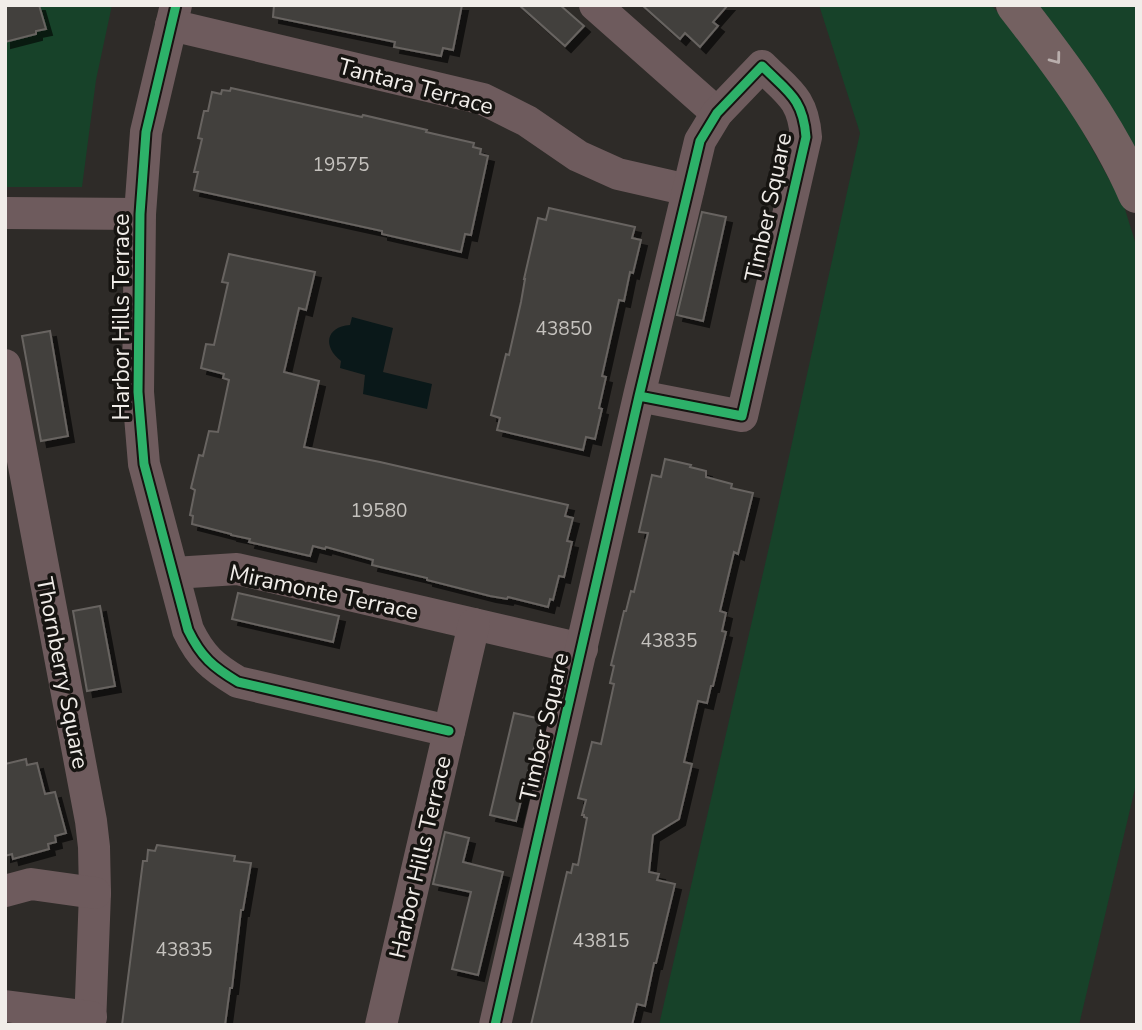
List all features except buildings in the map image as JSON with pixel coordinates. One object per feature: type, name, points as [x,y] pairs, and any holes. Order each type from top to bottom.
[{"type":"highway","points":[[1015,5],[1075,84],[1124,164],[1137,194]]},
{"type":"street","points":[[595,5],[717,113]]},
{"type":"street","name":"Tantara Terrace","points":[[174,15],[483,99],[527,121],[578,156],[618,174],[688,190]]},
{"type":"street","name":"Harbor Hills Terrace","points":[[174,15],[146,132],[140,214],[138,392],[144,464],[188,630],[196,646],[215,668],[238,682],[449,731],[381,1025]]},
{"type":"street","name":"Timber Square","points":[[495,1025],[639,397],[700,141],[717,113],[762,66],[796,99],[804,117],[806,137],[742,416],[639,397]]},
{"type":"street","points":[[5,213],[140,214]]},
{"type":"street","name":"Thornberry Square","points":[[5,365],[91,821],[95,893],[91,1021]]},
{"type":"street","name":"Miramonte Terrace","points":[[174,573],[237,569],[582,649]]},
{"type":"street","points":[[449,731],[474,624]]},
{"type":"street","points":[[5,891],[31,884],[95,893]]},
{"type":"street","points":[[5,1006],[91,1021]]},
{"type":"green space","points":[[5,5],[112,5],[96,80],[82,187],[5,187]]},
{"type":"green space","points":[[819,5],[991,5],[1043,60],[1124,206],[1137,248],[1137,780],[1079,1025],[659,1025],[772,534],[860,133]]},
{"type":"green space","points":[[1032,5],[1137,5],[1137,159]]},
{"type":"shaded area","points":[[352,317],[393,328],[383,372],[432,384],[427,409],[363,394],[365,375],[340,368],[341,361],[331,350],[329,338],[336,330],[350,325]]},
{"type":"cycle path","points":[[176,5],[146,132],[140,214],[138,392],[144,464],[188,630],[208,660],[238,682],[449,731]]},
{"type":"cycle path","points":[[495,1025],[639,396],[700,141],[717,113],[762,66],[798,104],[806,137],[742,416],[639,396]]}]
